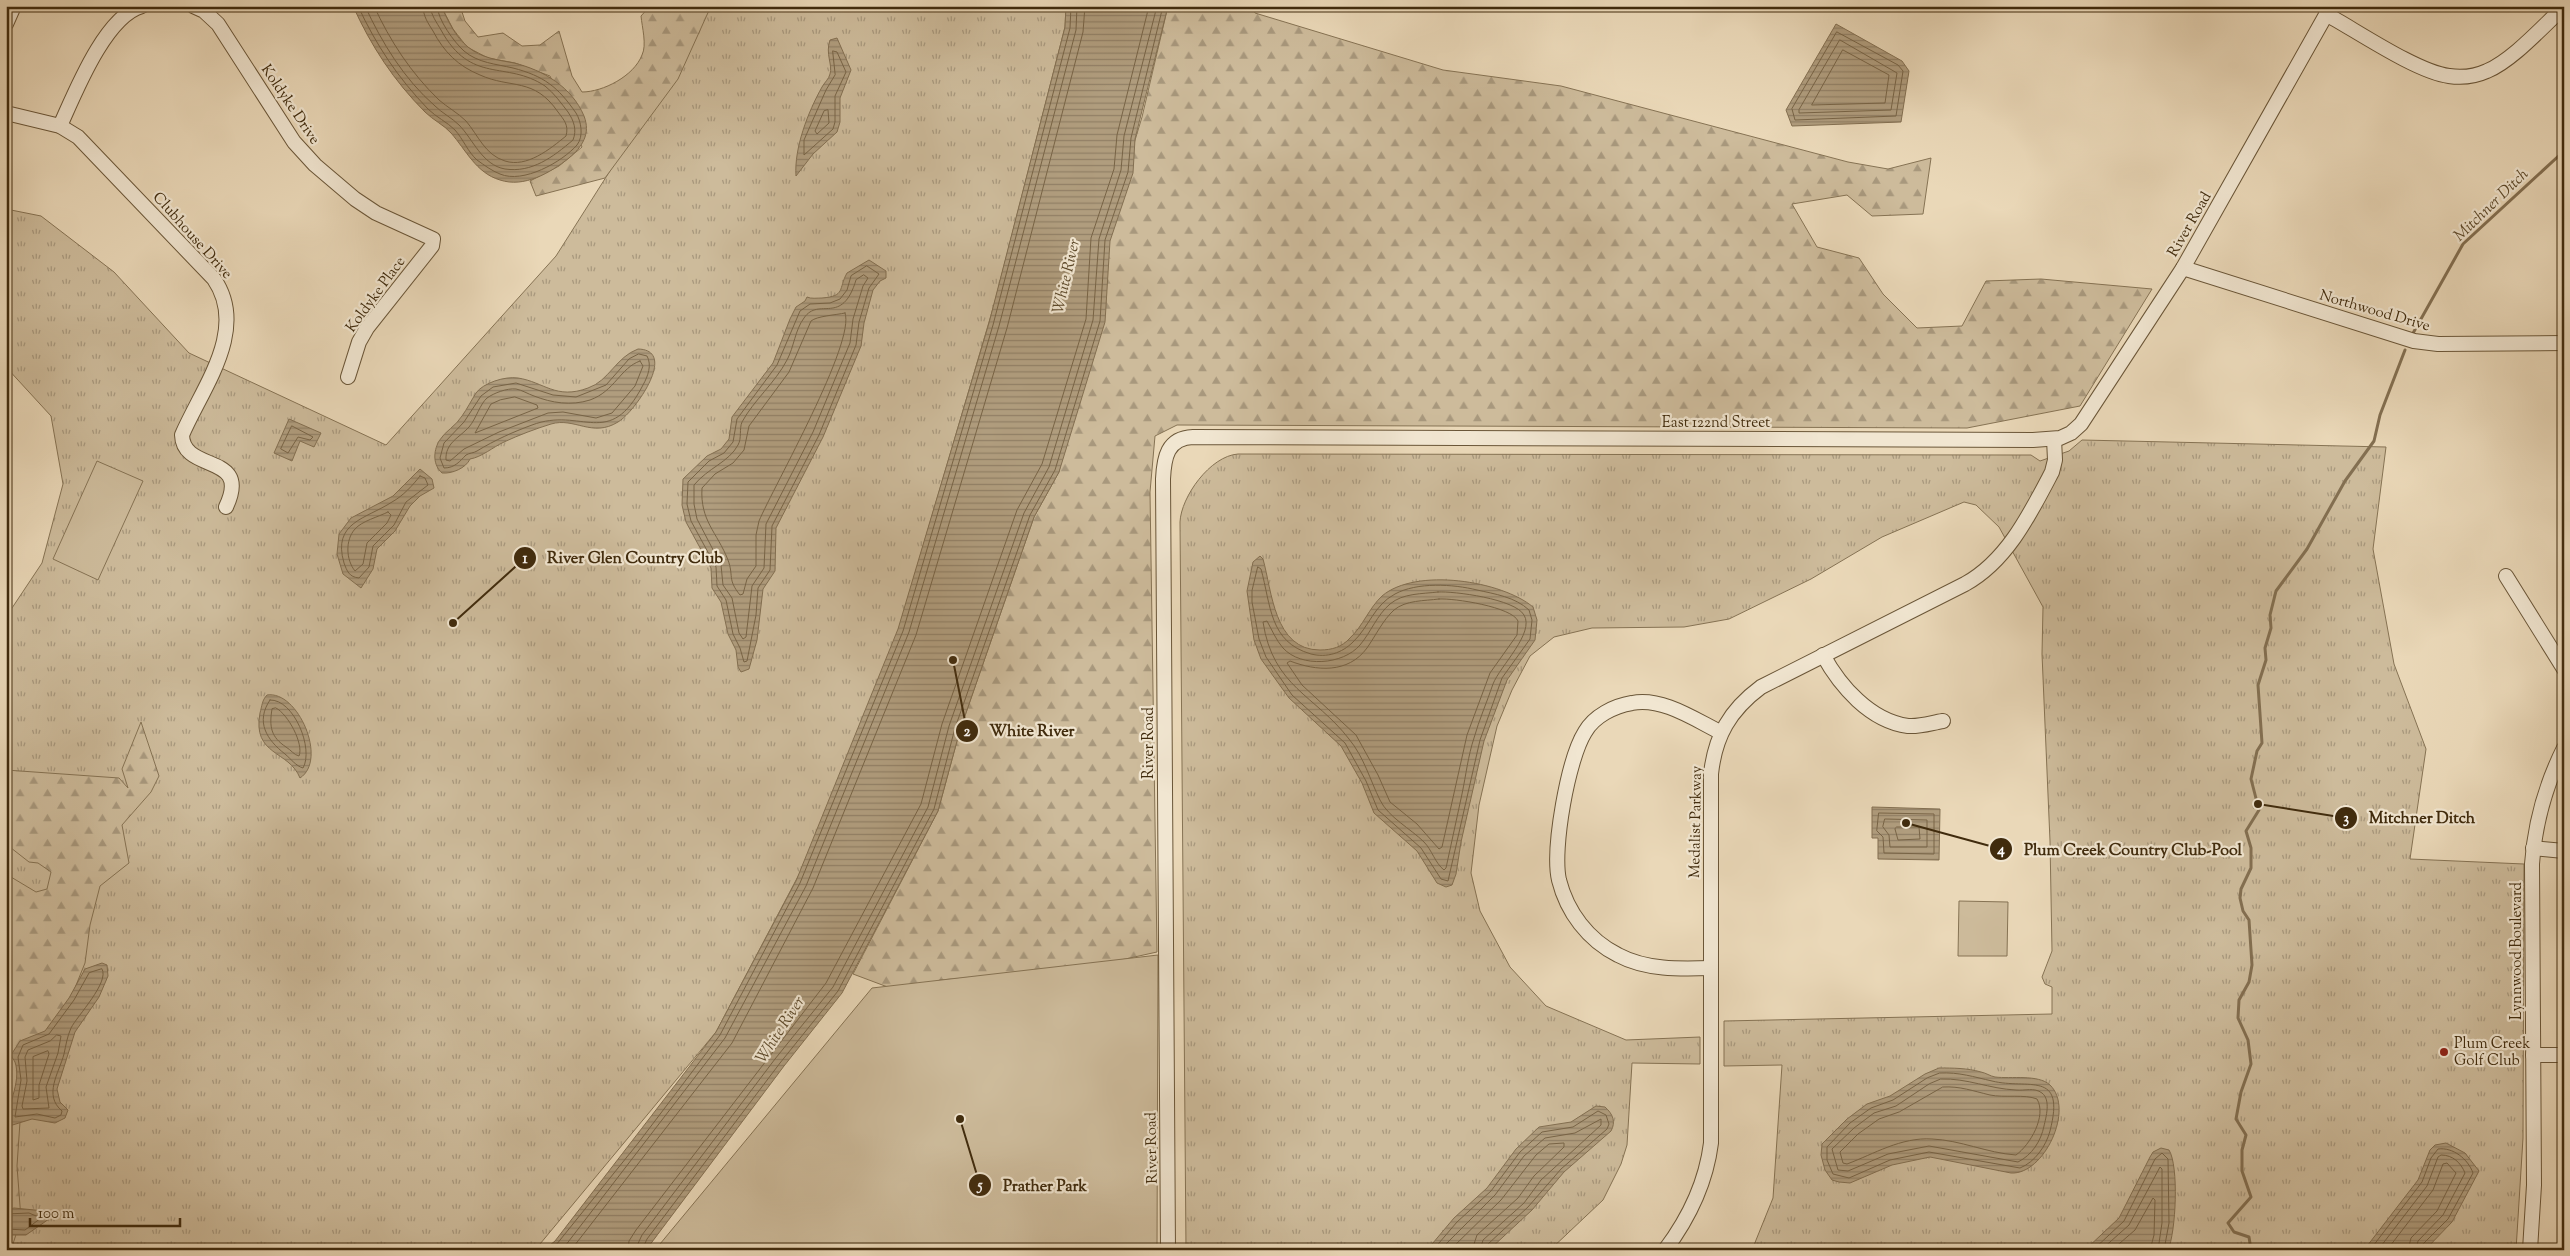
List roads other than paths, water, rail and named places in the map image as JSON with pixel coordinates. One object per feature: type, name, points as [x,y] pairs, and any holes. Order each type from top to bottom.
[{"type":"street","points":[[6,24],[14,6]]},
{"type":"street","points":[[60,126],[105,37],[124,15],[142,6]]},
{"type":"street","name":"Koldyke Drive","points":[[193,6],[204,11],[218,24],[294,142],[315,165],[355,199],[376,213],[433,239],[432,246],[421,260]]},
{"type":"street","points":[[2328,10],[2422,68],[2439,74],[2458,76],[2474,75],[2494,67],[2564,7]]},
{"type":"street","name":"River Road","points":[[2054,439],[2071,433],[2081,424],[2183,268],[2328,10]]},
{"type":"street","name":"Clubhouse Drive","points":[[6,113],[60,126],[88,145],[221,289],[228,315],[225,341],[182,436],[183,445],[190,453],[221,468],[230,476],[233,493],[226,507]]},
{"type":"street","name":"Koldyke Place","points":[[348,377],[359,342],[367,328],[421,260]]},
{"type":"street","name":"Northwood Drive","points":[[2183,268],[2384,333],[2420,342],[2438,344],[2564,343]]},
{"type":"street","name":"River Road","points":[[1168,1250],[1163,488],[1166,454],[1174,443],[1188,437],[1377,438]]},
{"type":"street","name":"East 122nd Street","points":[[1377,438],[2054,439]]},
{"type":"street","name":"Medalist Parkway","points":[[1665,1250],[1692,1209],[1710,1153],[1712,1113],[1710,774],[1720,732],[1739,706],[1761,687],[1965,584],[1992,566],[2011,542],[2052,472],[2055,460],[2054,439]]},
{"type":"street","points":[[2506,576],[2564,669]]},
{"type":"street","points":[[1823,655],[1845,688],[1884,717],[1908,726],[1943,721]]},
{"type":"street","points":[[1711,968],[1672,968],[1638,964],[1618,956],[1601,944],[1582,927],[1568,904],[1559,881],[1556,850],[1575,756],[1585,731],[1596,719],[1624,704],[1652,702],[1672,709],[1720,732]]},
{"type":"street","name":"Lynnwood Boulevard","points":[[2530,1250],[2534,1185],[2534,848],[2538,816],[2544,793],[2564,748]]},
{"type":"street","points":[[2534,848],[2564,851]]},
{"type":"street","points":[[2533,1055],[2564,1055]]},
{"type":"water","points":[[353,6],[441,6],[463,43],[473,51],[490,58],[535,70],[546,75],[564,88],[572,96],[584,116],[586,134],[584,140],[574,154],[562,164],[536,178],[527,181],[509,182],[492,177],[478,167],[451,133],[431,118],[403,88],[367,35]]},
{"type":"water","points":[[1066,6],[1168,6],[1135,139],[1133,173],[1110,241],[1105,322],[1059,472],[1034,517],[960,730],[938,811],[842,993],[784,1066],[646,1250],[544,1250],[555,1241],[716,1032],[796,881],[898,629],[989,323],[1065,27]]},
{"type":"water","points":[[1836,24],[1902,61],[1909,71],[1901,122],[1792,126],[1786,110]]},
{"type":"water","points":[[837,38],[851,70],[840,98],[840,122],[837,132],[813,154],[796,176],[797,154],[803,130],[817,97],[831,71],[830,40]]},
{"type":"water","points":[[869,260],[886,271],[886,278],[880,281],[873,290],[864,323],[861,346],[823,437],[776,528],[775,571],[763,589],[757,640],[749,669],[741,672],[738,667],[736,650],[728,634],[721,602],[712,588],[711,568],[686,522],[682,505],[683,479],[707,456],[721,449],[729,439],[732,417],[773,363],[796,307],[805,301],[807,297],[822,298],[835,296],[840,291],[847,273]]},
{"type":"water","points":[[638,349],[650,352],[654,360],[654,370],[634,407],[618,422],[600,428],[568,423],[551,424],[504,442],[470,459],[462,468],[446,473],[442,473],[439,470],[435,454],[439,441],[460,420],[479,389],[495,381],[518,378],[559,391],[577,391],[595,385],[624,357]]},
{"type":"water","points":[[289,419],[321,433],[314,447],[300,441],[292,461],[274,453]]},
{"type":"water","points":[[420,469],[432,479],[434,488],[420,496],[410,506],[395,531],[377,549],[373,569],[361,588],[343,574],[337,554],[339,534],[351,518],[393,496]]},
{"type":"water","points":[[1260,556],[1263,559],[1273,602],[1284,630],[1293,640],[1305,647],[1320,650],[1333,649],[1340,646],[1355,633],[1382,596],[1397,587],[1416,582],[1437,580],[1481,584],[1501,590],[1533,607],[1537,620],[1535,640],[1507,680],[1484,741],[1461,842],[1456,874],[1452,885],[1446,887],[1437,883],[1417,851],[1374,813],[1362,783],[1341,746],[1289,698],[1261,659],[1254,640],[1247,591],[1253,562]]},
{"type":"water","points":[[267,695],[278,696],[289,703],[306,728],[311,757],[308,769],[300,778],[295,769],[266,745],[261,737],[259,727],[260,713],[263,701]]},
{"type":"water","points":[[1872,807],[1940,809],[1939,860],[1878,859],[1878,838],[1872,838]]},
{"type":"water","points":[[102,963],[107,965],[108,976],[99,997],[75,1032],[57,1089],[60,1102],[68,1110],[65,1118],[55,1123],[32,1119],[6,1127],[8,1111],[17,1078],[15,1062],[11,1055],[20,1041],[45,1031],[69,998],[85,969]]},
{"type":"water","points":[[1939,1068],[1983,1072],[1995,1077],[2039,1079],[2050,1085],[2057,1096],[2059,1109],[2057,1124],[2052,1139],[2035,1163],[2023,1171],[2011,1173],[1930,1157],[1892,1165],[1850,1183],[1832,1180],[1825,1170],[1821,1155],[1822,1144],[1847,1119],[1867,1104],[1890,1096],[1925,1074]]},
{"type":"water","points":[[1596,1106],[1605,1107],[1612,1115],[1613,1124],[1611,1131],[1564,1172],[1532,1210],[1489,1250],[1427,1250],[1454,1218],[1487,1188],[1516,1149],[1539,1127],[1571,1122]]},
{"type":"water","points":[[2446,1143],[2465,1153],[2479,1171],[2452,1222],[2425,1250],[2364,1250],[2418,1180],[2430,1150],[2435,1145]]},
{"type":"water","points":[[2161,1148],[2169,1150],[2172,1158],[2175,1184],[2173,1229],[2168,1250],[2085,1250],[2119,1218],[2153,1152]]},
{"type":"water","points":[[14,1208],[45,1211],[49,1219],[26,1235],[6,1235],[6,1210]]},
{"type":"waterway","name":"Mitchner Ditch","points":[[2412,335],[2463,244],[2564,151]]},
{"type":"waterway","name":"Mitchner Ditch","points":[[2251,1250],[2249,1237],[2234,1232],[2228,1223],[2251,1197],[2242,1171],[2242,1150],[2246,1135],[2236,1119],[2241,1092],[2251,1064],[2248,1040],[2238,1018],[2239,1000],[2249,982],[2252,965],[2249,920],[2243,911],[2240,898],[2241,889],[2251,868],[2251,848],[2246,831],[2259,810],[2251,779],[2257,751],[2262,743],[2258,685],[2266,660],[2265,648],[2271,628],[2270,615],[2276,591],[2307,549],[2345,481],[2374,441],[2380,415],[2405,350]]},
{"type":"place","name":"River Glen Country Club","points":[[453,623]]},
{"type":"place","name":"White River","points":[[953,660]]},
{"type":"place","name":"Mitchner Ditch","points":[[2258,804]]},
{"type":"place","name":"Plum Creek Country Club-Pool","points":[[1906,823]]},
{"type":"place","name":"Plum Creek Golf Club","points":[[2444,1052]]},
{"type":"place","name":"Prather Park","points":[[960,1119]]}]
